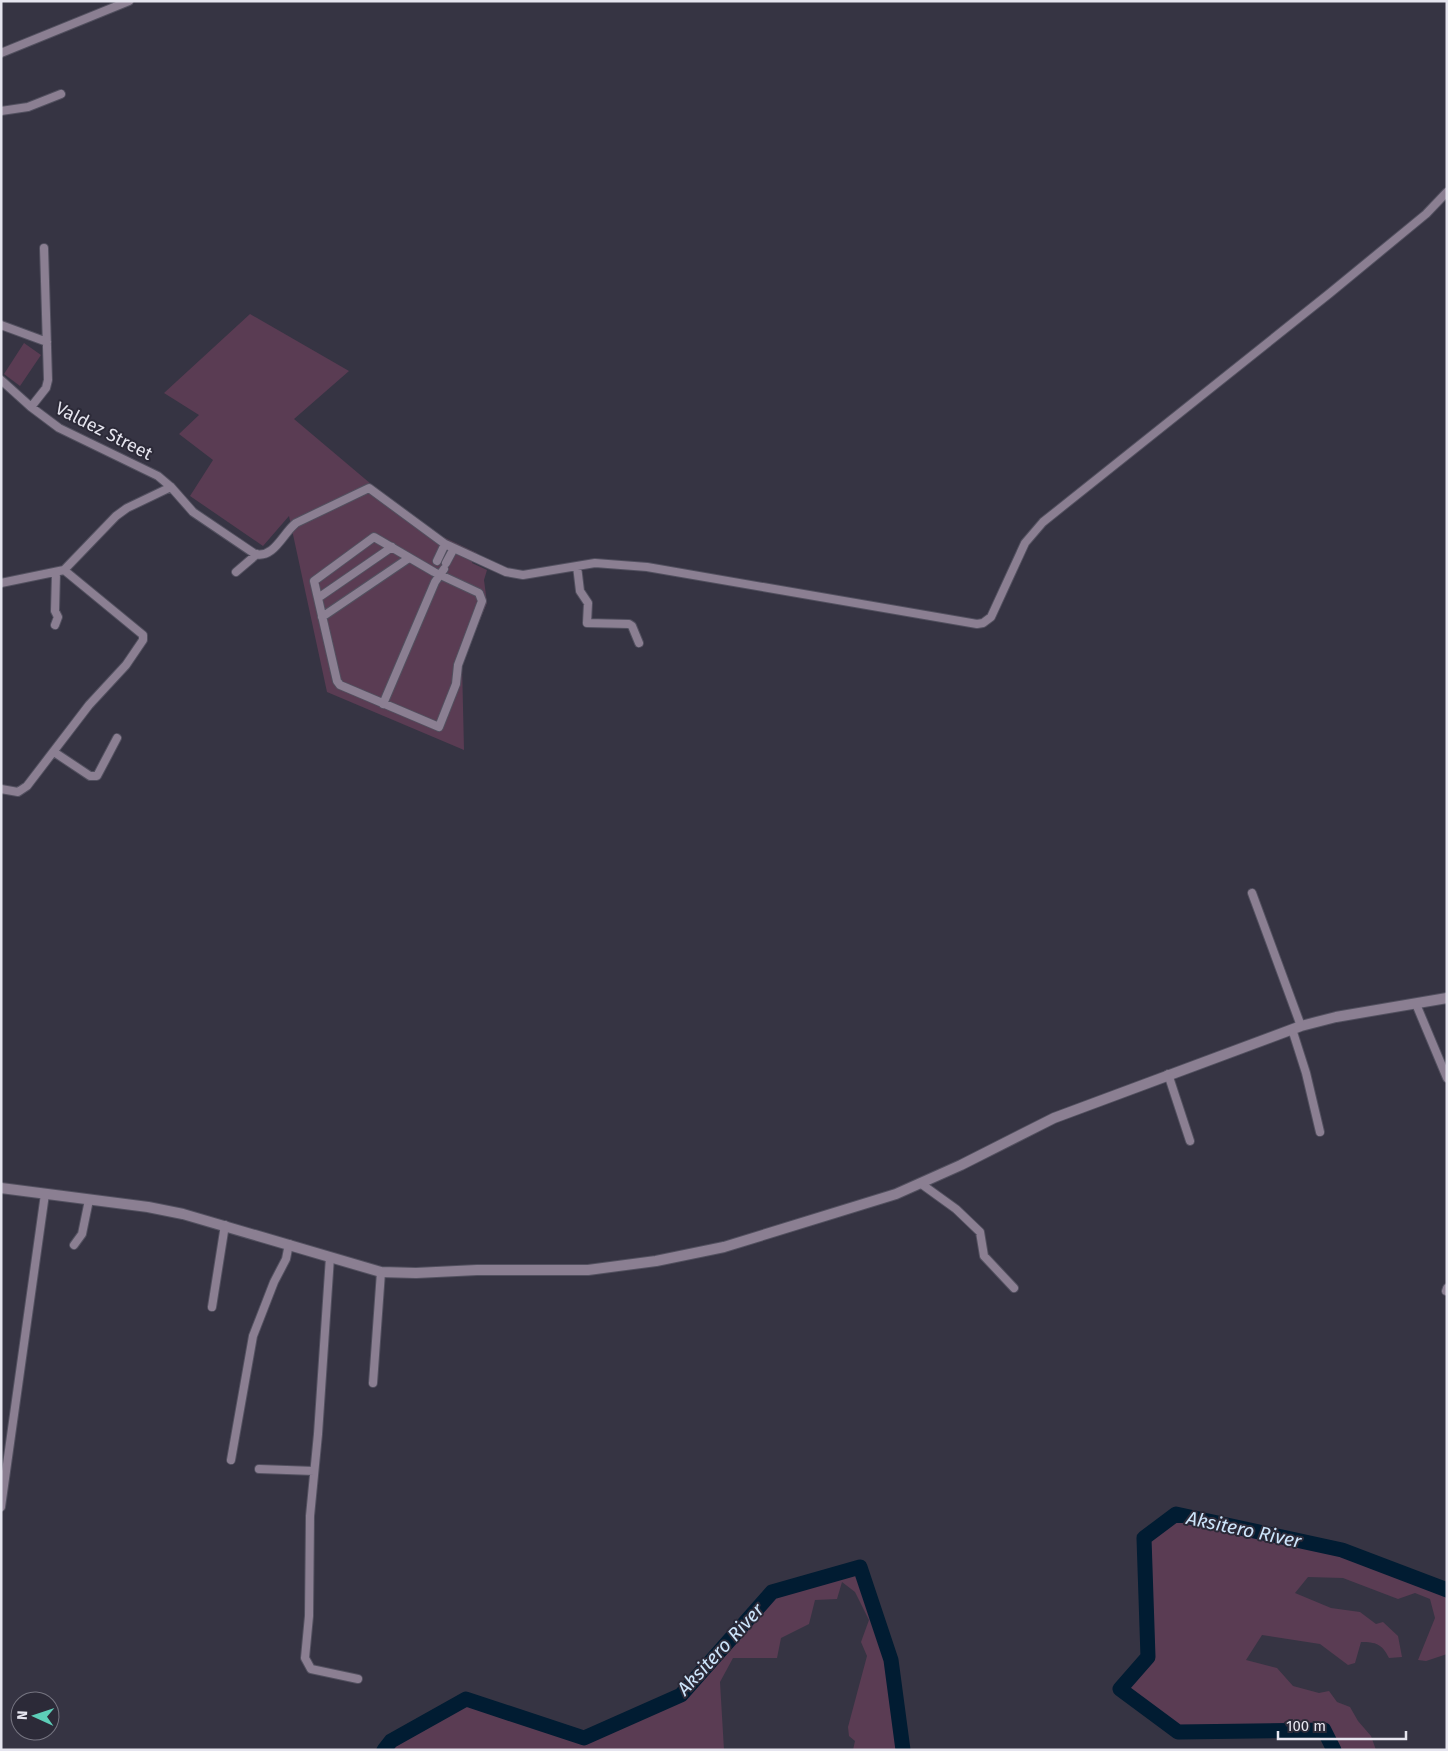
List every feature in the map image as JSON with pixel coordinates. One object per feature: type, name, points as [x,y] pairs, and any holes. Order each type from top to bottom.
[{"type":"street","points":[[1,54],[129,1]]},
{"type":"street","points":[[1,111],[28,107],[61,94]]},
{"type":"street","points":[[236,572],[257,554],[268,554],[289,528],[296,523],[369,488],[445,544],[506,572],[523,575],[595,563],[647,567],[971,624],[983,623],[991,616],[1025,543],[1039,526],[1330,294],[1426,214],[1447,192]]},
{"type":"street","points":[[30,407],[46,388],[48,380],[44,248]]},
{"type":"street","points":[[1,324],[47,342]]},
{"type":"street","name":"Valdez Street","points":[[1,380],[30,407],[59,428],[143,468],[171,487],[193,512],[257,554]]},
{"type":"street","points":[[1,583],[60,572],[116,516],[127,508],[171,487]]},
{"type":"street","points":[[373,538],[409,558],[439,570],[479,593],[482,601],[458,665],[456,684],[438,727],[339,683],[314,579],[373,538]]},
{"type":"street","points":[[383,704],[439,570],[445,544]]},
{"type":"street","points":[[318,598],[392,547]]},
{"type":"street","points":[[439,570],[454,548]]},
{"type":"street","points":[[322,617],[409,558]]},
{"type":"street","points":[[576,566],[580,591],[588,603],[588,623],[628,624],[632,626],[639,643]]},
{"type":"street","points":[[55,625],[58,617],[55,611],[60,572]]},
{"type":"street","points":[[1,789],[18,792],[27,786],[89,705],[126,665],[143,637],[127,621],[60,572]]},
{"type":"street","points":[[54,752],[90,776],[97,776],[117,738]]},
{"type":"street","points":[[1252,893],[1296,1027],[1320,1132]]},
{"type":"street","points":[[1,1188],[148,1207],[225,1225],[382,1272],[588,1270],[656,1261],[774,1232],[865,1205],[920,1183],[1054,1118],[1296,1027],[1336,1017],[1447,998]]},
{"type":"street","points":[[1416,1004],[1447,1078]]},
{"type":"street","points":[[1168,1074],[1190,1141]]},
{"type":"street","points":[[920,1183],[956,1209],[980,1232],[984,1256],[1014,1288]]},
{"type":"street","points":[[1,1507],[45,1194]]},
{"type":"street","points":[[74,1245],[82,1234],[89,1200]]},
{"type":"street","points":[[212,1307],[225,1225]]},
{"type":"street","points":[[231,1460],[253,1336],[274,1282],[286,1259],[289,1244]]},
{"type":"street","points":[[330,1256],[309,1544],[310,1616],[305,1658],[310,1669],[358,1679]]},
{"type":"street","points":[[373,1383],[382,1272]]},
{"type":"street","points":[[259,1469],[314,1471]]},
{"type":"shaded area","points":[[250,314],[349,371],[294,419],[371,484],[441,536],[477,553],[472,563],[487,570],[484,580],[487,603],[462,664],[464,750],[327,692],[289,516],[263,546],[190,496],[213,460],[179,434],[199,415],[164,393]]},
{"type":"shaded area","points":[[24,343],[41,355],[20,386],[4,374]]},
{"type":"shaded area","points":[[1176,1514],[1342,1550],[1447,1590],[1447,1654],[1426,1661],[1418,1660],[1435,1618],[1430,1599],[1415,1593],[1398,1599],[1343,1578],[1308,1577],[1295,1593],[1331,1608],[1360,1612],[1376,1624],[1383,1622],[1398,1636],[1402,1657],[1389,1658],[1378,1645],[1361,1642],[1355,1663],[1348,1665],[1320,1644],[1262,1635],[1246,1660],[1277,1668],[1293,1686],[1319,1693],[1329,1691],[1337,1702],[1350,1707],[1358,1721],[1371,1736],[1376,1750],[1334,1750],[1324,1730],[1178,1732],[1120,1689],[1144,1662],[1144,1538]]},
{"type":"shaded area","points":[[860,1567],[891,1660],[903,1750],[853,1750],[855,1741],[849,1736],[848,1727],[867,1656],[861,1642],[869,1620],[855,1592],[842,1582],[837,1599],[815,1600],[809,1624],[781,1638],[777,1658],[733,1658],[720,1682],[724,1750],[384,1750],[391,1741],[466,1699],[584,1738],[681,1695],[772,1592]]},
{"type":"waterway","name":"Aksitero River","points":[[1334,1750],[1324,1730],[1178,1732],[1120,1689],[1148,1657],[1144,1538],[1176,1514],[1342,1550],[1447,1590]]},
{"type":"waterway","name":"Aksitero River","points":[[384,1750],[391,1741],[466,1699],[584,1738],[681,1695],[772,1592],[860,1567],[891,1660],[903,1750]]}]
